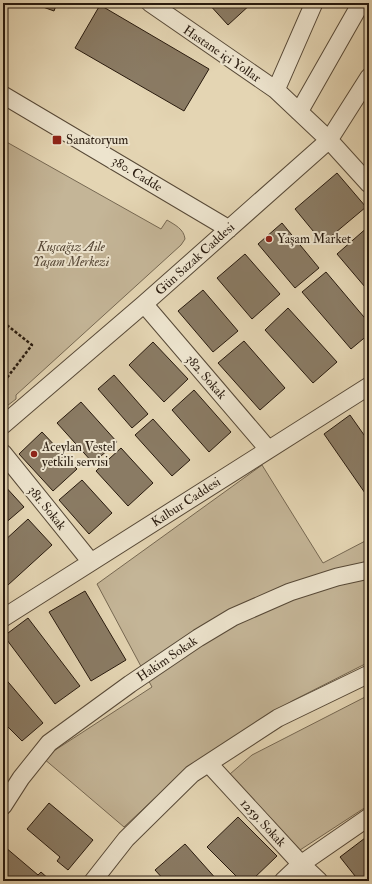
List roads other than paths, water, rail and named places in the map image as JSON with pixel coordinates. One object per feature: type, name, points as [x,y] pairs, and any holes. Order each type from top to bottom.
[{"type":"street","name":"Hastane içi Yollar","points":[[150,3],[276,90],[329,140],[369,184]]},
{"type":"street","name":"Hastane içi Yollar","points":[[276,90],[314,3]]},
{"type":"street","points":[[299,112],[361,3]]},
{"type":"street","name":"Gün Sazak Caddesi","points":[[3,425],[144,304],[329,140],[369,77]]},
{"type":"street","name":"380. Cadde","points":[[3,95],[229,229]]},
{"type":"street","name":"382. Sokak","points":[[144,304],[268,449]]},
{"type":"street","name":"Kalbur Caddesi","points":[[3,618],[369,386]]},
{"type":"street","name":"381. Sokak","points":[[3,453],[91,562]]},
{"type":"street","name":"Hakim Sokak","points":[[3,806],[21,778],[48,743],[130,684],[198,638],[233,616],[290,592],[337,577],[369,570]]},
{"type":"street","points":[[93,881],[126,839],[192,774],[278,718],[369,674]]},
{"type":"street","name":"1259. Sokak","points":[[209,764],[301,864],[319,881]]},
{"type":"street","points":[[283,881],[301,864],[369,817]]},
{"type":"place","name":"Sanatoryum","points":[[57,140]]},
{"type":"place","name":"Yaşam Market","points":[[269,239]]},
{"type":"place","name":"Aceylan Vestel yetkili servisi","points":[[34,454]]},
{"type":"park label","name":"Kuşcağız Aile Yaşam Merkezi","points":[[71,254]]}]
